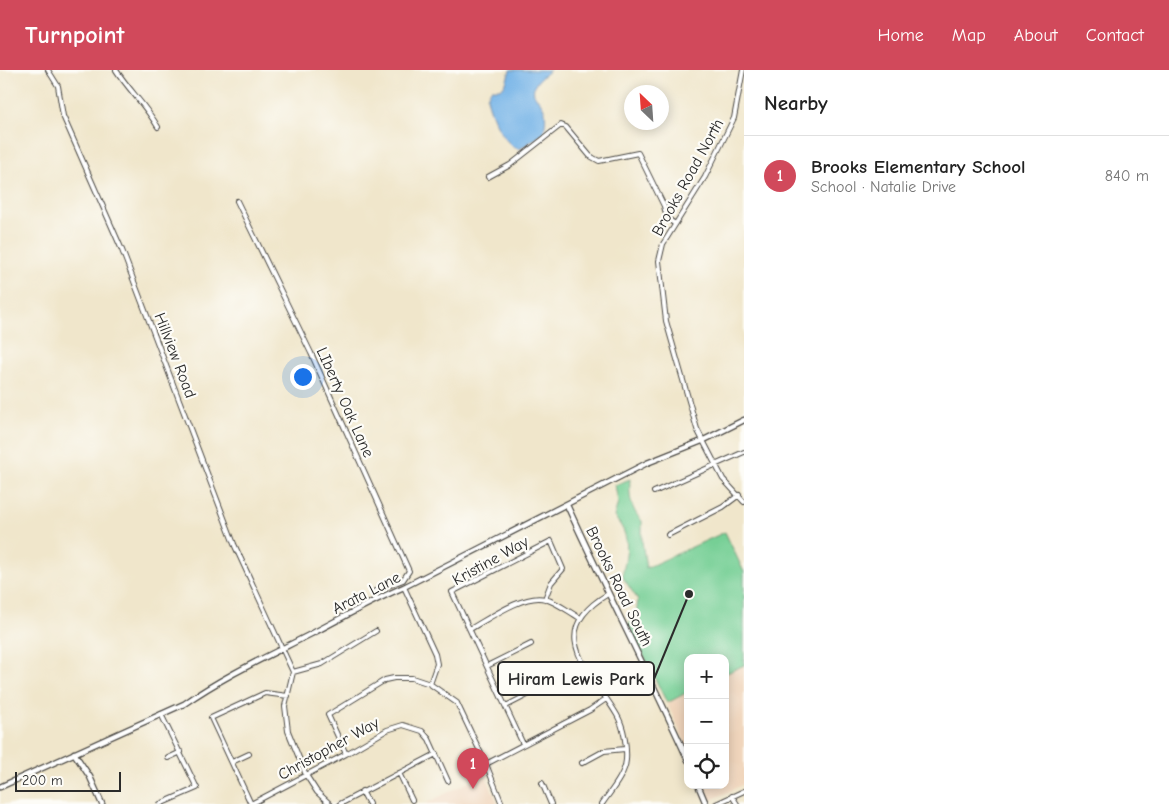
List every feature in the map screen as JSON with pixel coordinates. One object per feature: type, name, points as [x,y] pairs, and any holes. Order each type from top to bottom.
[{"type":"street","name":"Hillview Road","points":[[48,70],[58,86],[63,116],[122,250],[234,544],[293,672]]},
{"type":"street","points":[[116,70],[132,94],[146,107],[158,127]]},
{"type":"street","name":"Brooks Road North","points":[[743,70],[734,118],[705,177],[663,244],[659,261],[666,321],[702,441],[723,479],[744,502]]},
{"type":"street","points":[[488,177],[510,165],[561,125],[566,127],[590,156],[600,161],[638,153],[661,200],[667,218],[676,224]]},
{"type":"street","name":"LIberty Oak Lane","points":[[237,200],[311,353],[409,571],[403,580],[375,591],[376,598]]},
{"type":"street","name":"Arata Lane","points":[[0,787],[184,704],[207,688],[376,598],[404,587],[647,463],[702,441],[744,420]]},
{"type":"street","points":[[654,492],[744,452]]},
{"type":"street","points":[[668,535],[724,507],[739,495]]},
{"type":"street","name":"Brooks Road South","points":[[567,505],[618,618],[634,642],[684,751]]},
{"type":"street","name":"Kristine Way","points":[[523,744],[452,592],[551,541],[563,569],[554,577],[545,599]]},
{"type":"street","points":[[404,587],[435,654],[437,664],[430,684]]},
{"type":"street","points":[[602,804],[626,762],[622,727],[579,658],[575,643],[575,630],[580,618],[597,601],[608,594]]},
{"type":"street","points":[[470,628],[523,601],[545,599],[580,618]]},
{"type":"street","points":[[330,804],[317,792],[306,775],[286,723],[285,706],[293,672],[322,664],[376,631]]},
{"type":"street","points":[[487,666],[532,644]]},
{"type":"street","points":[[346,754],[328,715],[385,680],[412,678],[430,684],[457,703],[486,764],[502,804]]},
{"type":"street","points":[[506,706],[543,687]]},
{"type":"street","points":[[251,804],[211,718],[265,693],[288,696]]},
{"type":"street","points":[[486,764],[590,710],[606,699]]},
{"type":"street","points":[[160,804],[197,788],[161,714]]},
{"type":"street","name":"Christopher Way","points":[[251,804],[387,730],[402,725],[422,732],[429,739],[448,782]]},
{"type":"street","points":[[582,763],[604,751],[625,749]]},
{"type":"street","points":[[168,758],[181,752]]},
{"type":"street","points":[[74,753],[90,777],[102,804]]},
{"type":"street","points":[[232,762],[249,754]]},
{"type":"street","points":[[340,804],[436,754]]},
{"type":"street","points":[[399,773],[412,800]]},
{"type":"street","points":[[542,783],[551,804]]},
{"type":"street","points":[[700,789],[706,804]]},
{"type":"street","points":[[362,791],[369,804]]},
{"type":"street","points":[[716,804],[744,791]]},
{"type":"street","points":[[732,796],[736,804]]},
{"type":"shaded area","points":[[744,665],[744,784],[711,800],[706,789],[729,789],[729,672]]},
{"type":"shaded area","points":[[684,694],[684,740],[667,703]]},
{"type":"shaded area","points":[[485,774],[498,804],[425,804]]},
{"type":"green space","points":[[630,479],[631,502],[642,521],[642,541],[646,568],[725,532],[744,572],[744,665],[729,672],[729,654],[684,654],[684,694],[667,703],[628,624],[636,616],[638,600],[622,576],[627,545],[624,531],[614,517],[618,502],[615,485]]},
{"type":"water","points":[[510,70],[550,70],[538,81],[534,88],[535,96],[545,112],[544,133],[520,149],[514,147],[503,136],[494,120],[487,97],[491,89],[501,89],[506,83]]},
{"type":"place","name":"Hiram Lewis Park","points":[[689,594]]},
{"type":"place","name":"Brooks Elementary School","points":[[473,789]]}]
